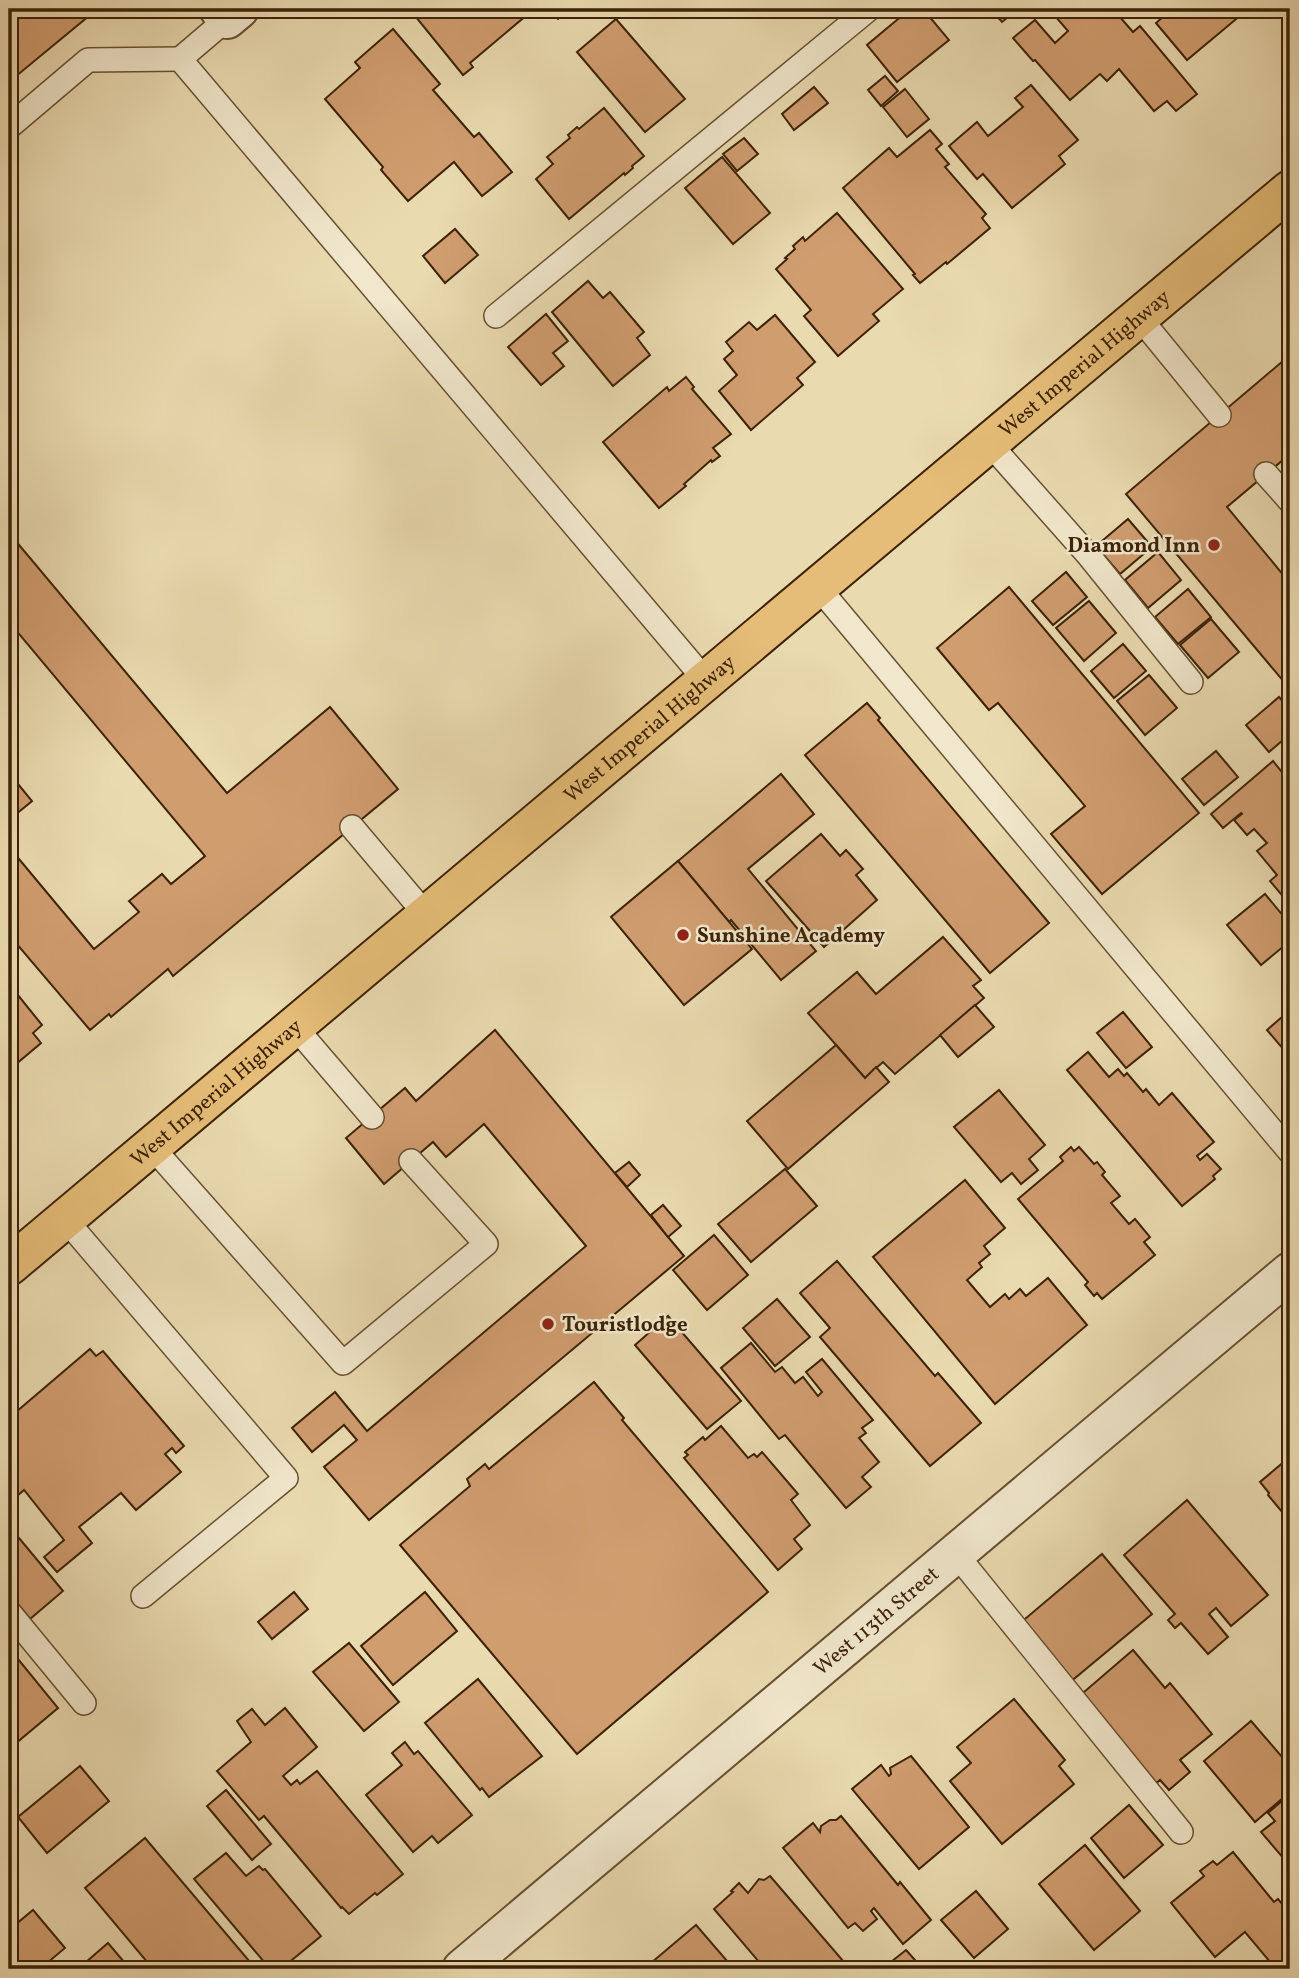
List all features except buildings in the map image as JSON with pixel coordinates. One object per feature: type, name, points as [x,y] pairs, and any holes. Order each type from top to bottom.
[{"type":"main road","name":"West Imperial Highway","points":[[9,1266],[1290,190]]},
{"type":"street","name":"West 113th Street","points":[[462,1969],[1290,1272]]},
{"type":"lane","points":[[496,316],[869,9]]},
{"type":"lane","points":[[9,127],[88,60],[180,59],[229,12]]},
{"type":"lane","points":[[180,59],[706,681]]},
{"type":"lane","points":[[1139,317],[1219,415]]},
{"type":"lane","points":[[989,443],[1089,556],[1191,682]]},
{"type":"lane","points":[[1266,474],[1288,494]]},
{"type":"lane","points":[[818,587],[1290,1152]]},
{"type":"lane","points":[[352,827],[427,916]]},
{"type":"lane","points":[[295,1027],[372,1116]]},
{"type":"lane","points":[[151,1146],[343,1363],[486,1244],[411,1161]]},
{"type":"lane","points":[[65,1219],[286,1478],[143,1596]]},
{"type":"lane","points":[[956,1554],[1181,1832]]},
{"type":"lane","points":[[9,1612],[84,1703]]},
{"type":"place","name":"Diamond Inn","points":[[1214,545]]},
{"type":"place","name":"Sunshine Academy","points":[[683,935]]},
{"type":"place","name":"Touristlodge","points":[[548,1324]]}]
